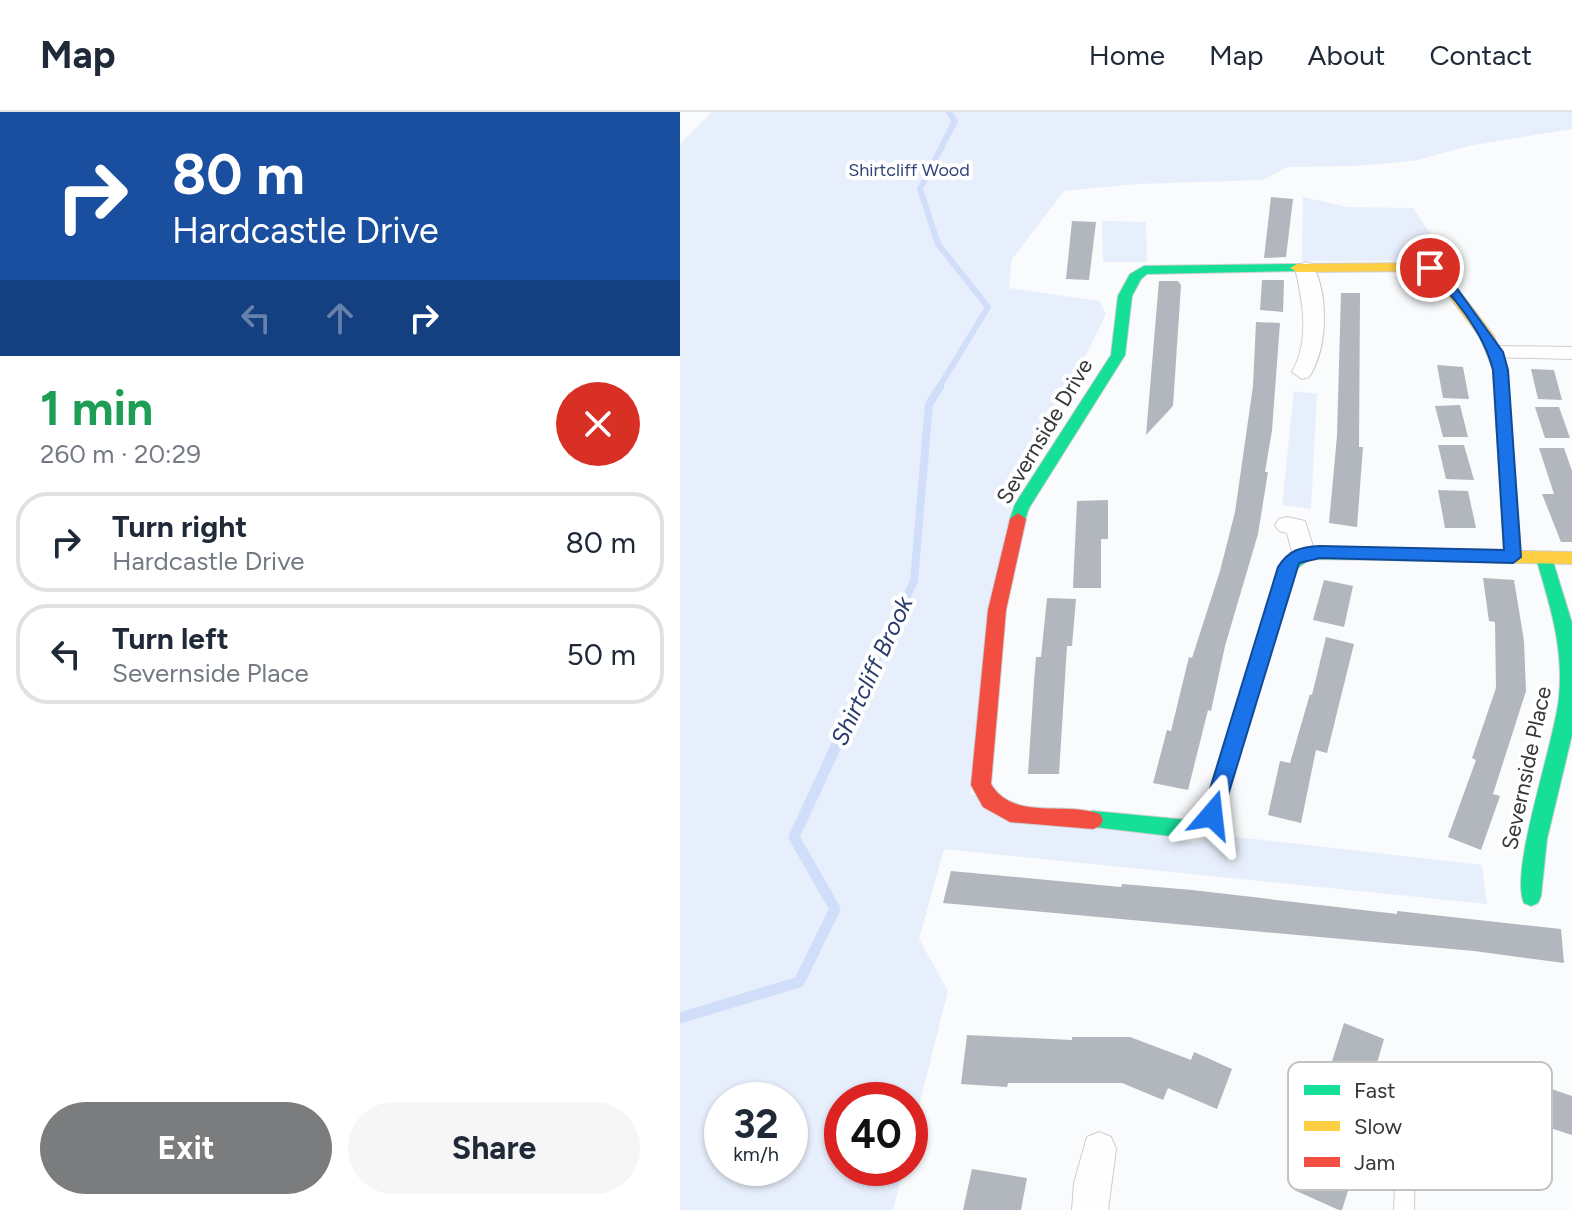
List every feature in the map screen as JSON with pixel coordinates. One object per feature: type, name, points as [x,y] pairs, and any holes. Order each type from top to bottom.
[{"type":"street","name":"Severnside Drive","points":[[1303,553],[1287,567],[1212,815],[1201,825],[1188,829],[1010,813],[990,801],[981,785],[983,756],[992,659],[1009,547],[1021,508],[1118,355],[1123,335],[1126,288],[1131,278],[1144,270],[1160,268],[1430,268],[1437,271],[1464,304],[1496,352]]},
{"type":"street","points":[[1302,372],[1310,363],[1312,346],[1312,310],[1305,268]]},
{"type":"street","points":[[1513,557],[1500,370],[1496,352],[1572,353]]},
{"type":"street","points":[[1287,525],[1297,527],[1303,553],[1572,558]]},
{"type":"street","name":"Severnside Place","points":[[1531,896],[1529,864],[1561,732],[1570,672],[1561,614],[1544,558]]},
{"type":"street","points":[[1090,1210],[1099,1149]]},
{"type":"lane","points":[[1404,1210],[1405,1190]]},
{"type":"green space","name":"Shirtcliff Wood","points":[[712,112],[1572,112],[1572,129],[1473,145],[1413,161],[1287,167],[1263,180],[1137,184],[1064,191],[1012,259],[1009,288],[1099,301],[1106,314],[1012,507],[970,794],[1194,843],[1220,835],[1482,865],[1487,904],[944,849],[919,939],[948,991],[925,1082],[824,1082],[824,1186],[899,1186],[893,1210],[680,1210],[680,144]]},
{"type":"green space","points":[[1303,197],[1347,207],[1413,208],[1448,261],[1302,261]]},
{"type":"green space","points":[[1102,221],[1146,222],[1147,262],[1103,262]]},
{"type":"green space","points":[[1294,391],[1317,394],[1311,509],[1282,505]]},
{"type":"building","points":[[1271,197],[1293,199],[1286,257],[1264,258]]},
{"type":"building","points":[[1072,221],[1096,222],[1089,280],[1066,279]]},
{"type":"building","points":[[1262,280],[1284,280],[1283,312],[1260,310]]},
{"type":"building","points":[[1159,281],[1178,281],[1181,285],[1173,406],[1146,435]]},
{"type":"building","points":[[1341,293],[1360,293],[1359,447],[1363,447],[1357,527],[1329,523],[1337,436]]},
{"type":"building","points":[[1256,322],[1280,323],[1272,430],[1265,472],[1268,472],[1258,534],[1188,790],[1153,783],[1167,730],[1171,731],[1189,657],[1192,658],[1220,571],[1235,512],[1253,386]]},
{"type":"building","points":[[1437,365],[1463,367],[1469,399],[1443,398]]},
{"type":"building","points":[[1531,369],[1554,370],[1562,400],[1538,399]]},
{"type":"building","points":[[1460,405],[1468,437],[1443,437],[1435,406]]},
{"type":"building","points":[[1535,407],[1559,407],[1570,438],[1545,438]]},
{"type":"building","points":[[1438,445],[1464,445],[1474,480],[1446,479]]},
{"type":"building","points":[[1539,448],[1564,448],[1572,471],[1572,542],[1561,542],[1542,494],[1554,494]]},
{"type":"building","points":[[1438,490],[1468,491],[1476,528],[1445,528]]},
{"type":"building","points":[[1108,500],[1108,539],[1101,539],[1101,588],[1073,588],[1077,501]]},
{"type":"building","points":[[1483,578],[1514,580],[1524,641],[1526,691],[1493,794],[1500,796],[1481,850],[1448,837],[1476,760],[1472,758],[1496,688],[1495,622],[1489,621]]},
{"type":"building","points":[[1324,580],[1353,586],[1344,627],[1313,620]]},
{"type":"building","points":[[1047,598],[1076,599],[1072,646],[1067,646],[1059,774],[1028,774],[1036,657],[1041,657]]},
{"type":"building","points":[[1326,637],[1354,644],[1327,753],[1316,750],[1301,823],[1268,815],[1280,761],[1290,763],[1312,695]]},
{"type":"building","points":[[951,871],[1121,887],[1122,884],[1192,890],[1561,929],[1564,963],[1474,951],[943,903]]},
{"type":"building","points":[[1344,1023],[1384,1039],[1377,1062],[1332,1062]]},
{"type":"building","points":[[967,1035],[1072,1040],[1072,1037],[1130,1037],[1191,1060],[1194,1052],[1232,1069],[1217,1109],[1168,1088],[1163,1100],[1122,1083],[1008,1083],[1007,1087],[961,1084]]},
{"type":"building","points":[[1552,1089],[1572,1096],[1572,1135],[1552,1129]]},
{"type":"building","points":[[972,1169],[1027,1178],[1021,1210],[963,1210]]},
{"type":"building","points":[[1294,1190],[1348,1190],[1342,1210]]},
{"type":"waterway","name":"Shirtcliff Brook","points":[[938,389],[988,307],[938,244],[920,189],[955,121],[949,112]]},
{"type":"waterway","name":"Shirtcliff Brook","points":[[836,746],[914,581],[929,404],[940,387]]},
{"type":"waterway","name":"Shirtcliff Brook","points":[[680,1018],[799,982],[835,909],[794,837],[837,744]]},
{"type":"traffic: fast","points":[[1018,519],[1021,508],[1118,355],[1125,296],[1135,277],[1144,270],[1297,268]]},
{"type":"traffic: fast","points":[[1093,820],[1188,829],[1201,825],[1212,815],[1287,567],[1297,557],[1309,553],[1387,554]]},
{"type":"traffic: fast","points":[[1531,896],[1537,839],[1564,729],[1570,672],[1565,629],[1544,558]]},
{"type":"traffic: slow","points":[[1297,268],[1420,267],[1437,271],[1487,336],[1500,370],[1513,557]]},
{"type":"traffic: slow","points":[[1387,554],[1572,558]]},
{"type":"traffic: jam","points":[[1018,519],[997,610],[981,785],[990,801],[1010,813],[1093,820]]},
{"type":"route","points":[[1212,815],[1287,567],[1293,558],[1303,553],[1320,552],[1513,557],[1500,370],[1496,352],[1464,304],[1437,271],[1430,268]]}]
